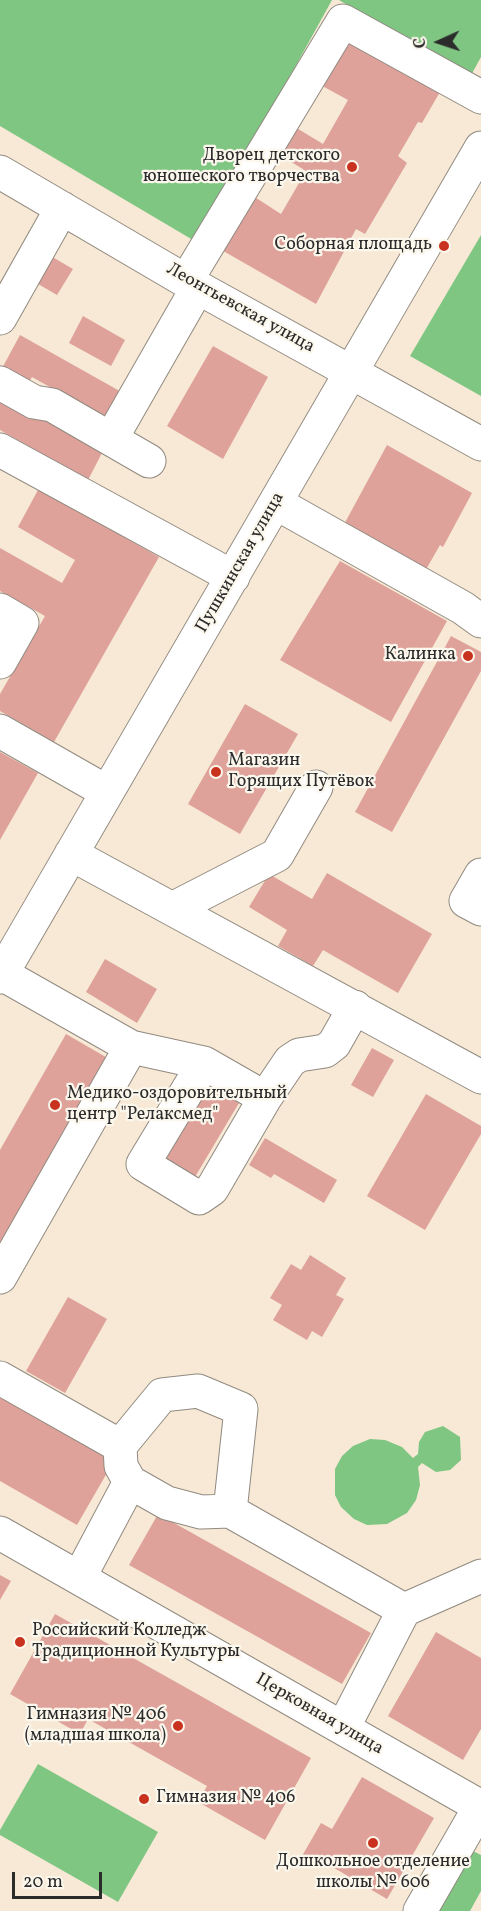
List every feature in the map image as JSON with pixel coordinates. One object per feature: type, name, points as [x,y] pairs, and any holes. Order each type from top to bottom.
[{"type":"street","points":[[111,439],[192,284],[343,21],[481,98]]},
{"type":"street","name":"Пушкинская улица","points":[[5,960],[71,854],[481,148]]},
{"type":"street","name":"Леонтьевская улица","points":[[0,172],[192,284],[353,371],[481,444]]},
{"type":"street","points":[[0,318],[62,208]]},
{"type":"street","points":[[0,383],[34,402],[52,405],[149,461]]},
{"type":"street","points":[[0,450],[232,577]]},
{"type":"street","points":[[276,503],[463,608],[481,621]]},
{"type":"street","points":[[0,610],[22,623],[0,662]]},
{"type":"street","points":[[0,731],[107,792]]},
{"type":"street","points":[[174,908],[277,855],[316,787]]},
{"type":"street","points":[[71,854],[481,1077]]},
{"type":"street","points":[[481,875],[466,901],[481,909]]},
{"type":"street","points":[[5,960],[131,1047],[204,1063],[265,1098]]},
{"type":"street","points":[[204,1063],[143,1164],[199,1198],[212,1189],[265,1098],[290,1061],[300,1055],[326,1051],[334,1044],[355,1007]]},
{"type":"street","points":[[0,1277],[131,1047]]},
{"type":"street","points":[[0,1378],[120,1446]]},
{"type":"street","points":[[230,1511],[241,1409],[198,1391],[162,1395],[120,1446],[121,1466],[130,1482],[167,1503],[201,1512],[230,1511],[404,1610]]},
{"type":"street","points":[[79,1578],[130,1482]]},
{"type":"street","name":"Церковная улица","points":[[0,1533],[481,1806]]},
{"type":"street","points":[[343,1728],[404,1610],[481,1576]]},
{"type":"street","points":[[420,1911],[481,1806]]},
{"type":"green space","points":[[0,0],[332,0],[198,243],[0,126]]},
{"type":"green space","points":[[339,0],[481,0],[481,57],[470,77]]},
{"type":"green space","points":[[481,235],[481,396],[410,356]]},
{"type":"green space","points":[[443,1426],[460,1437],[461,1460],[450,1470],[436,1472],[422,1463],[418,1467],[420,1485],[416,1500],[407,1513],[387,1524],[367,1525],[354,1519],[341,1507],[335,1495],[335,1469],[342,1456],[353,1446],[370,1439],[385,1440],[402,1447],[413,1458],[418,1454],[419,1442],[425,1432]]},
{"type":"green space","points":[[38,1764],[158,1832],[118,1902],[0,1835],[0,1830]]},
{"type":"green space","points":[[473,1851],[481,1855],[481,1891],[470,1911],[438,1911]]},
{"type":"building","name":"Дворец детского юношеского творчества","points":[[346,29],[444,85],[422,123],[418,122],[398,156],[407,163],[365,234],[356,229],[316,304],[218,248],[250,194],[281,214],[306,171],[275,152],[290,124],[323,144],[348,100],[315,82]]},
{"type":"building","points":[[49,255],[73,269],[57,295],[33,281]]},
{"type":"building","points":[[83,316],[125,340],[111,366],[69,343]]},
{"type":"building","points":[[20,335],[125,394],[113,415],[103,417],[32,377],[25,390],[0,372]]},
{"type":"building","points":[[213,346],[268,377],[223,459],[167,426]]},
{"type":"building","points":[[0,393],[103,451],[88,480],[0,430]]},
{"type":"building","points":[[387,445],[472,493],[443,547],[440,545],[424,573],[341,530]]},
{"type":"building","points":[[39,488],[159,557],[54,742],[0,711],[0,694],[45,616],[0,591],[0,548],[62,583],[75,560],[18,527]]},
{"type":"building","points":[[340,561],[447,621],[391,722],[280,660]]},
{"type":"building","points":[[451,636],[481,652],[481,671],[392,832],[355,812]]},
{"type":"building","points":[[245,704],[298,734],[240,834],[188,804]]},
{"type":"building","points":[[0,752],[38,773],[0,840]]},
{"type":"building","points":[[327,873],[432,934],[398,993],[323,950],[313,966],[278,946],[287,930],[249,907],[269,874],[312,899]]},
{"type":"building","points":[[105,959],[157,989],[137,1023],[86,992]]},
{"type":"building","name":"Медико-оздоровительный центр \"Релаксмед\"","points":[[66,1034],[111,1060],[0,1253],[0,1150]]},
{"type":"building","points":[[372,1048],[394,1060],[373,1097],[351,1085]]},
{"type":"building","points":[[206,1083],[239,1103],[192,1182],[159,1162]]},
{"type":"building","points":[[426,1094],[481,1126],[481,1134],[425,1230],[367,1196]]},
{"type":"building","points":[[265,1138],[337,1180],[324,1203],[274,1174],[271,1178],[249,1165]]},
{"type":"building","points":[[310,1255],[346,1278],[336,1295],[344,1299],[322,1337],[312,1331],[307,1340],[273,1320],[282,1305],[270,1298],[291,1264],[301,1270]]},
{"type":"building","points":[[68,1297],[107,1319],[65,1393],[26,1371]]},
{"type":"building","points":[[0,1394],[115,1459],[77,1525],[0,1481]]},
{"type":"building","points":[[158,1514],[371,1633],[342,1684],[129,1565]]},
{"type":"building","points":[[0,1575],[11,1581],[0,1600]]},
{"type":"building","name":"Гимназия № 406 (младшая школа)","points":[[55,1614],[311,1758],[265,1840],[198,1802],[207,1786],[88,1719],[80,1734],[10,1694]]},
{"type":"building","points":[[436,1632],[481,1658],[481,1729],[463,1760],[388,1716]]},
{"type":"building","points":[[362,1777],[434,1818],[387,1899],[324,1862],[321,1867],[302,1856],[321,1823],[332,1829]]},
{"type":"place","name":"Дворец детского юношеского творчества","points":[[352,167]]},
{"type":"place","name":"Соборная площадь","points":[[444,246]]},
{"type":"place","name":"Калинка","points":[[468,656]]},
{"type":"place","name":"Магазин Горящих Путёвок","points":[[216,772]]},
{"type":"place","name":"Медико-оздоровительный центр \"Релаксмед\"","points":[[55,1105]]},
{"type":"place","name":"Российский Колледж Традиционной Культуры","points":[[20,1642]]},
{"type":"place","name":"Гимназия № 406 (младшая школа)","points":[[178,1726]]},
{"type":"place","name":"Гимназия № 406","points":[[144,1799]]},
{"type":"place","name":"Дошкольное отделение школы № 606","points":[[373,1843]]}]
